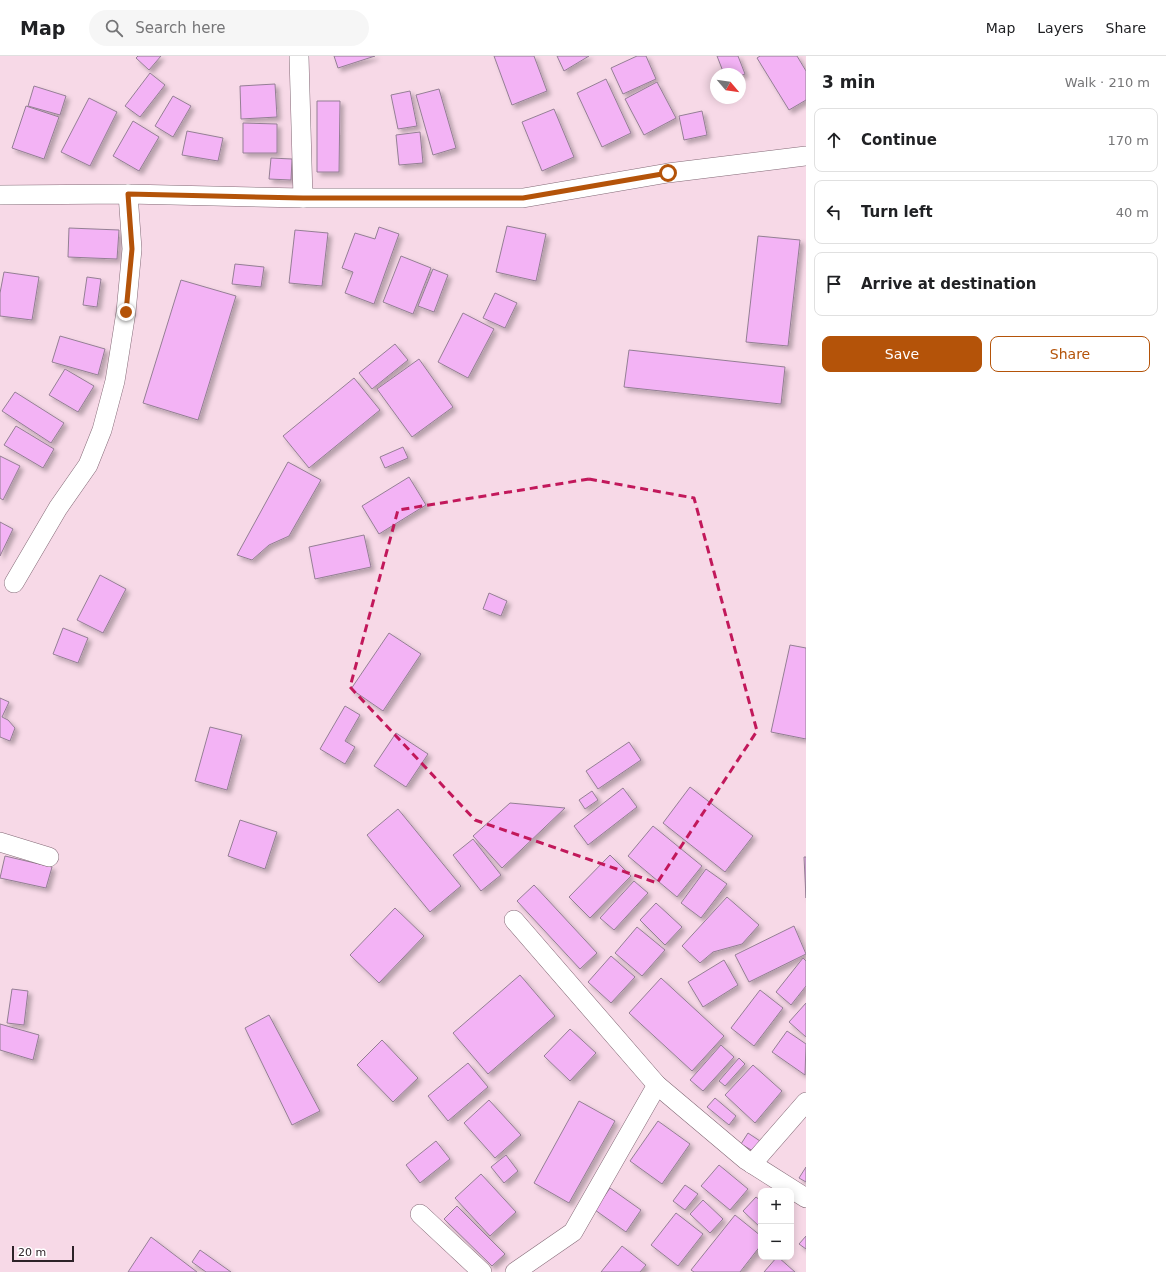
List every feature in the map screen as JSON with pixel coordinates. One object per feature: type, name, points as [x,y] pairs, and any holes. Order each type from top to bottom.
[{"type":"street","points":[[299,56],[303,198]]},
{"type":"street","points":[[0,195],[128,194],[303,198],[523,198],[668,173],[806,156]]},
{"type":"street","points":[[14,583],[58,508],[88,465],[102,430],[115,381],[126,312],[132,249],[128,194]]},
{"type":"street","points":[[0,842],[49,857]]},
{"type":"street","points":[[514,920],[657,1085],[752,1164],[806,1198]]},
{"type":"street","points":[[514,1272],[573,1232],[657,1085]]},
{"type":"street","points":[[752,1164],[806,1102]]},
{"type":"street","points":[[420,1214],[482,1272]]},
{"type":"highlighted area","points":[[589,479],[694,498],[757,731],[657,883],[475,820],[350,687],[398,510]]},
{"type":"building","points":[[138,56],[161,56],[149,70],[136,58]]},
{"type":"building","points":[[334,56],[375,56],[338,68]]},
{"type":"building","points":[[494,56],[534,56],[547,91],[512,105]]},
{"type":"building","points":[[557,56],[589,56],[564,71]]},
{"type":"building","points":[[637,56],[646,56],[656,79],[623,94],[611,68]]},
{"type":"building","points":[[717,56],[738,56],[743,68],[722,68]]},
{"type":"building","points":[[760,56],[797,56],[806,71],[806,100],[789,110],[757,58]]},
{"type":"building","points":[[150,73],[165,85],[140,117],[125,106]]},
{"type":"building","points":[[606,79],[631,133],[602,147],[577,93]]},
{"type":"building","points":[[657,82],[676,118],[644,135],[625,99]]},
{"type":"building","points":[[275,84],[277,117],[241,119],[240,86]]},
{"type":"building","points":[[34,86],[66,96],[60,115],[28,106]]},
{"type":"building","points":[[439,89],[456,148],[433,155],[416,95]]},
{"type":"building","points":[[410,91],[417,126],[398,129],[391,95]]},
{"type":"building","points":[[173,96],[191,106],[173,137],[155,126]]},
{"type":"building","points":[[89,98],[117,112],[90,166],[61,152]]},
{"type":"building","points":[[317,101],[340,101],[339,172],[317,172]]},
{"type":"building","points":[[26,106],[59,117],[44,159],[12,148]]},
{"type":"building","points":[[554,109],[574,157],[542,171],[522,122]]},
{"type":"building","points":[[702,111],[707,135],[684,140],[679,116]]},
{"type":"building","points":[[133,121],[159,137],[139,171],[113,156]]},
{"type":"building","points":[[243,123],[277,124],[277,153],[243,153]]},
{"type":"building","points":[[187,131],[223,138],[218,161],[182,155]]},
{"type":"building","points":[[420,132],[423,163],[399,165],[396,135]]},
{"type":"building","points":[[271,158],[292,159],[291,180],[269,179]]},
{"type":"building","points":[[507,226],[546,234],[536,281],[496,272]]},
{"type":"building","points":[[379,227],[399,234],[374,304],[345,293],[353,272],[342,268],[355,233],[375,239]]},
{"type":"building","points":[[69,228],[119,230],[117,259],[68,257]]},
{"type":"building","points":[[295,230],[328,233],[322,286],[289,283]]},
{"type":"building","points":[[758,236],[800,240],[788,346],[746,342]]},
{"type":"building","points":[[401,256],[431,268],[413,314],[383,302]]},
{"type":"building","points":[[235,264],[264,267],[261,287],[232,284]]},
{"type":"building","points":[[433,269],[448,275],[434,312],[418,306]]},
{"type":"building","points":[[4,272],[39,277],[32,320],[0,316],[0,293]]},
{"type":"building","points":[[87,277],[101,279],[97,307],[83,305]]},
{"type":"building","points":[[181,280],[236,296],[198,420],[143,403]]},
{"type":"building","points":[[495,293],[517,303],[505,328],[483,318]]},
{"type":"building","points":[[463,313],[494,329],[468,378],[438,362]]},
{"type":"building","points":[[60,336],[105,349],[98,375],[52,362]]},
{"type":"building","points":[[395,344],[408,360],[372,389],[359,373]]},
{"type":"building","points":[[629,350],[785,367],[781,404],[624,387]]},
{"type":"building","points":[[419,359],[453,407],[412,437],[377,389]]},
{"type":"building","points":[[65,369],[94,386],[78,412],[49,395]]},
{"type":"building","points":[[354,378],[380,410],[309,468],[283,436]]},
{"type":"building","points":[[15,392],[64,423],[51,443],[2,411]]},
{"type":"building","points":[[16,426],[54,449],[43,468],[4,445]]},
{"type":"building","points":[[403,447],[408,458],[385,468],[380,457]]},
{"type":"building","points":[[0,456],[20,466],[3,500],[0,498]]},
{"type":"building","points":[[288,462],[321,480],[289,536],[269,545],[252,560],[237,555]]},
{"type":"building","points":[[409,477],[426,505],[379,534],[362,506]]},
{"type":"building","points":[[0,522],[13,529],[0,556]]},
{"type":"building","points":[[364,535],[371,567],[315,579],[309,547]]},
{"type":"building","points":[[100,575],[126,589],[103,633],[77,620]]},
{"type":"building","points":[[489,593],[507,601],[501,616],[483,609]]},
{"type":"building","points":[[63,628],[88,638],[78,663],[53,654]]},
{"type":"building","points":[[389,633],[421,654],[383,711],[351,689]]},
{"type":"building","points":[[790,645],[806,648],[806,739],[771,732]]},
{"type":"building","points":[[0,698],[9,702],[2,717],[8,720],[15,728],[10,741],[0,737]]},
{"type":"building","points":[[345,706],[360,715],[345,741],[355,747],[345,764],[320,749]]},
{"type":"building","points":[[210,727],[242,735],[227,790],[195,781]]},
{"type":"building","points":[[396,733],[428,754],[406,787],[374,766]]},
{"type":"building","points":[[629,742],[641,760],[598,789],[586,771]]},
{"type":"building","points":[[690,787],[753,836],[725,872],[663,823]]},
{"type":"building","points":[[623,788],[637,807],[588,845],[574,826]]},
{"type":"building","points":[[592,791],[598,800],[585,809],[579,800]]},
{"type":"building","points":[[510,803],[565,808],[502,868],[473,836]]},
{"type":"building","points":[[398,809],[461,886],[430,912],[367,835]]},
{"type":"building","points":[[240,820],[277,832],[265,869],[228,856]]},
{"type":"building","points":[[653,826],[702,866],[677,897],[628,856]]},
{"type":"building","points":[[473,839],[501,875],[481,891],[453,855]]},
{"type":"building","points":[[610,855],[631,876],[590,918],[569,897]]},
{"type":"building","points":[[5,856],[52,867],[46,888],[0,878]]},
{"type":"building","points":[[804,857],[806,857],[806,898]]},
{"type":"building","points":[[706,869],[727,884],[701,918],[681,903]]},
{"type":"building","points":[[634,881],[648,893],[614,930],[600,918]]},
{"type":"building","points":[[534,885],[597,953],[580,969],[517,901]]},
{"type":"building","points":[[727,897],[759,925],[742,944],[713,952],[700,963],[682,946]]},
{"type":"building","points":[[656,903],[682,927],[665,945],[640,920]]},
{"type":"building","points":[[395,908],[424,936],[379,983],[350,955]]},
{"type":"building","points":[[794,926],[806,954],[749,982],[735,955]]},
{"type":"building","points":[[637,927],[665,950],[642,976],[615,953]]},
{"type":"building","points":[[611,956],[635,977],[611,1003],[588,982]]},
{"type":"building","points":[[803,958],[806,961],[806,986],[791,1005],[776,992]]},
{"type":"building","points":[[724,960],[738,985],[703,1007],[688,982]]},
{"type":"building","points":[[520,975],[555,1016],[488,1074],[453,1033]]},
{"type":"building","points":[[661,978],[724,1036],[692,1071],[629,1013]]},
{"type":"building","points":[[12,989],[28,991],[24,1025],[7,1023]]},
{"type":"building","points":[[760,990],[783,1008],[754,1046],[731,1028]]},
{"type":"building","points":[[806,1003],[806,1037],[789,1022]]},
{"type":"building","points":[[269,1015],[320,1111],[292,1125],[245,1028]]},
{"type":"building","points":[[0,1024],[39,1035],[33,1060],[0,1050]]},
{"type":"building","points":[[570,1029],[596,1053],[570,1081],[544,1056]]},
{"type":"building","points":[[787,1031],[806,1044],[805,1075],[772,1052]]},
{"type":"building","points":[[382,1040],[418,1078],[393,1102],[357,1065]]},
{"type":"building","points":[[721,1045],[734,1057],[703,1091],[690,1080]]},
{"type":"building","points":[[739,1058],[745,1064],[725,1086],[719,1081]]},
{"type":"building","points":[[468,1063],[488,1087],[448,1121],[428,1096]]},
{"type":"building","points":[[753,1065],[782,1091],[755,1123],[725,1095]]},
{"type":"building","points":[[715,1098],[736,1116],[729,1125],[707,1107]]},
{"type":"building","points":[[489,1100],[521,1135],[495,1158],[464,1123]]},
{"type":"building","points":[[579,1101],[615,1121],[569,1203],[534,1183]]},
{"type":"building","points":[[658,1121],[690,1144],[662,1184],[630,1161]]},
{"type":"building","points":[[748,1133],[760,1141],[753,1151],[741,1144]]},
{"type":"building","points":[[436,1141],[450,1159],[420,1183],[406,1165]]},
{"type":"building","points":[[506,1155],[518,1171],[504,1183],[491,1167]]},
{"type":"building","points":[[719,1165],[748,1189],[730,1210],[701,1186]]},
{"type":"building","points":[[806,1167],[806,1182],[799,1178]]},
{"type":"building","points":[[481,1174],[516,1212],[490,1236],[455,1198]]},
{"type":"building","points":[[685,1185],[698,1194],[685,1210],[673,1201]]},
{"type":"building","points":[[610,1188],[641,1210],[626,1232],[595,1210]]},
{"type":"building","points":[[756,1197],[758,1199],[758,1225],[743,1211]]},
{"type":"building","points":[[703,1200],[723,1219],[710,1233],[690,1214]]},
{"type":"building","points":[[457,1206],[505,1254],[492,1266],[444,1219]]},
{"type":"building","points":[[676,1213],[703,1234],[678,1266],[651,1245]]},
{"type":"building","points":[[735,1215],[758,1234],[758,1249],[740,1272],[694,1272],[691,1270]]},
{"type":"building","points":[[806,1236],[806,1249],[799,1244]]},
{"type":"building","points":[[151,1237],[197,1272],[128,1272]]},
{"type":"building","points":[[622,1246],[646,1265],[640,1272],[601,1272]]},
{"type":"building","points":[[200,1250],[231,1272],[206,1272],[192,1262]]},
{"type":"building","points":[[774,1260],[781,1260],[795,1272],[764,1272]]},
{"type":"route","points":[[126,312],[132,249],[128,194],[303,198],[523,198],[668,173]]}]
